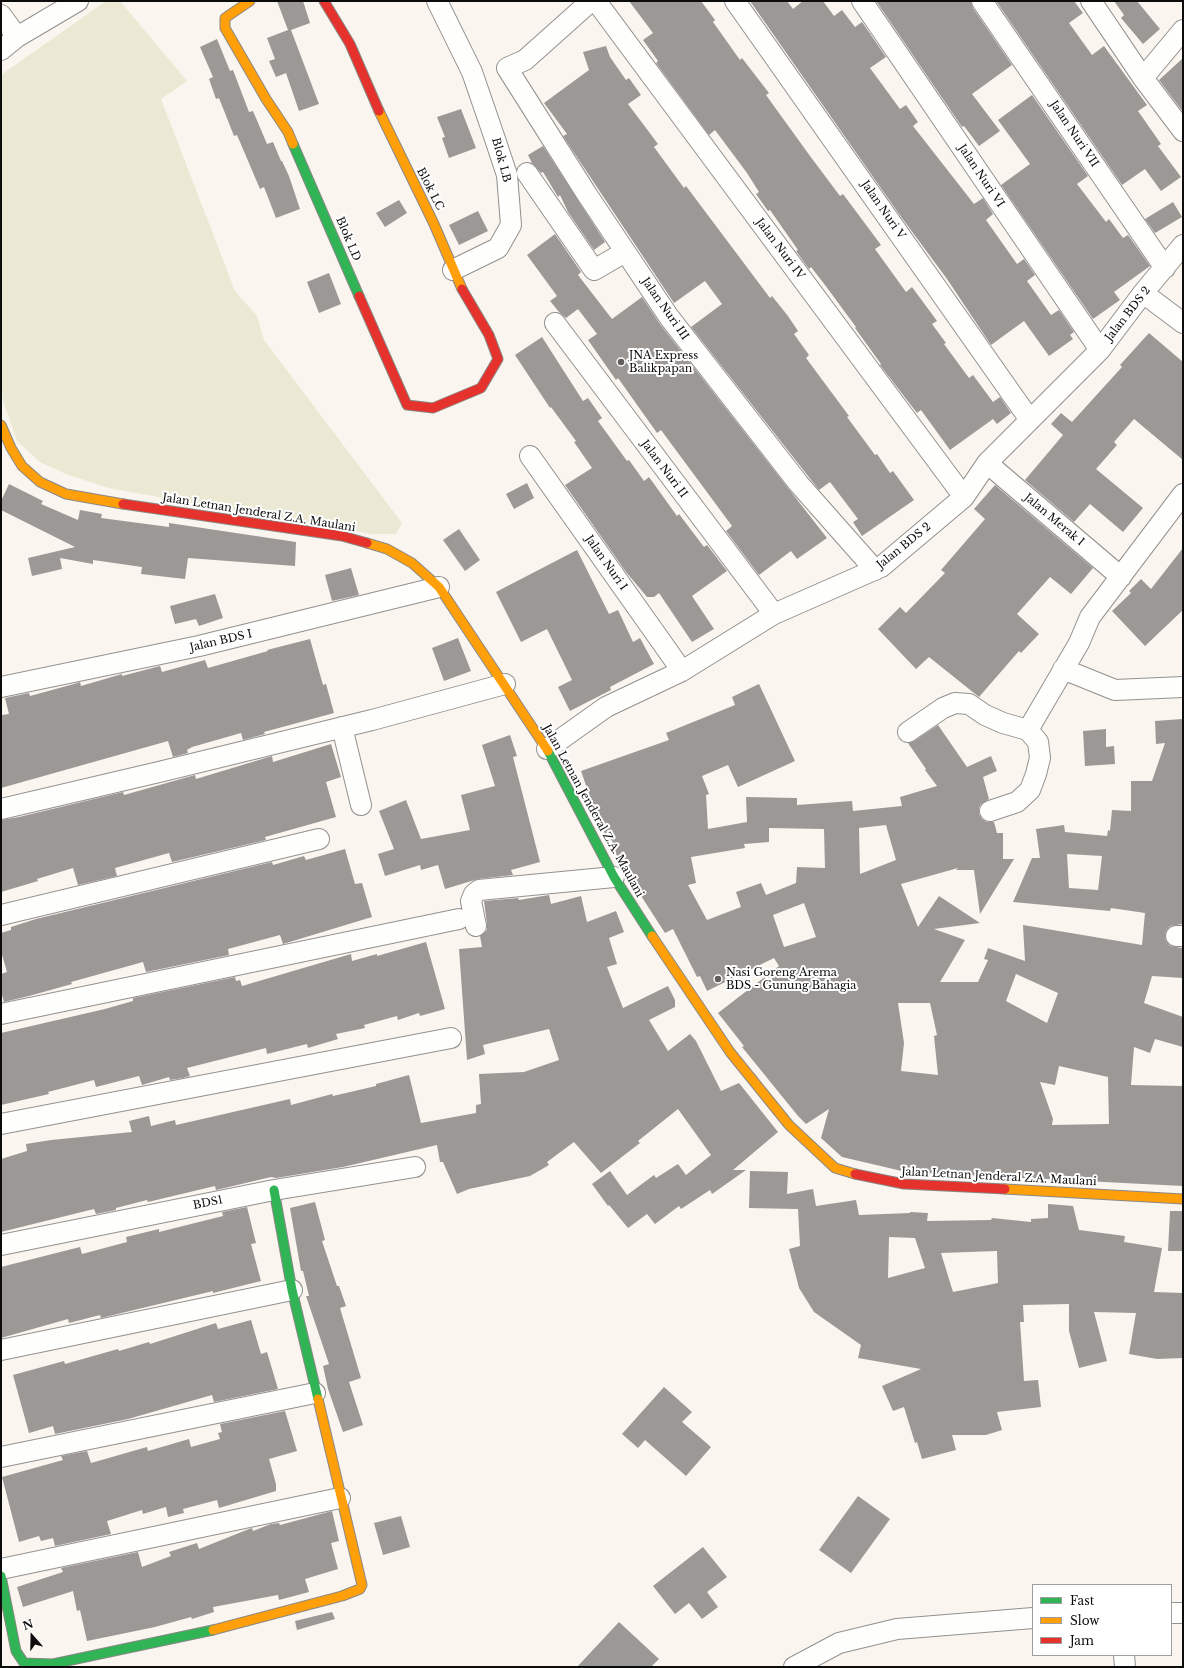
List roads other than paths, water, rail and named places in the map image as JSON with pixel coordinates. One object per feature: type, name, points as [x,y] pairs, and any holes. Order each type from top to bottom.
[{"type":"street","points":[[1,50],[17,37],[78,1]]},
{"type":"street","name":"Blok LD","points":[[250,1],[225,18],[225,28],[266,99],[288,132],[408,406],[433,408],[481,388]]},
{"type":"street","name":"Blok LC","points":[[324,1],[350,44],[372,97],[434,224],[458,283],[489,335],[498,359],[481,388]]},
{"type":"street","name":"Blok LB","points":[[437,1],[472,72],[507,175],[511,225],[498,248],[453,270]]},
{"type":"street","name":"Blok LB","points":[[445,1],[450,26]]},
{"type":"street","name":"Jalan Nuri III","points":[[591,1],[525,60],[507,68],[586,193],[669,317],[799,484],[875,570]]},
{"type":"street","name":"Jalan Nuri IV","points":[[596,1],[964,497]]},
{"type":"street","name":"Jalan Nuri V","points":[[735,1],[1030,420]]},
{"type":"street","name":"Jalan Nuri VI","points":[[862,1],[1100,350]]},
{"type":"street","name":"Jalan Nuri VII","points":[[982,1],[1165,268]]},
{"type":"street","points":[[1091,1],[1142,78],[1183,131]]},
{"type":"street","points":[[1,15],[17,37]]},
{"type":"street","points":[[1142,78],[1183,30]]},
{"type":"street","points":[[527,173],[594,270],[625,252]]},
{"type":"street","name":"Jalan BDS 2","points":[[547,749],[606,706],[682,671],[774,614],[875,570],[964,497],[987,463],[1100,350],[1143,293],[1183,245]]},
{"type":"street","points":[[1143,293],[1183,323]]},
{"type":"street","name":"Jalan Nuri II","points":[[555,323],[774,614]]},
{"type":"street","name":"Jalan Letnan Jenderal Z.A. Maulani","points":[[1,425],[11,448],[22,466],[40,482],[66,494],[342,536],[387,549],[412,563],[439,587],[547,749],[614,877],[668,961],[730,1052],[789,1125],[835,1168],[845,1172],[904,1184],[1183,1199]]},
{"type":"street","name":"Jalan Nuri I","points":[[530,456],[682,671]]},
{"type":"street","name":"Jalan Merak I","points":[[987,463],[1120,577]]},
{"type":"street","points":[[1028,730],[1079,643],[1090,617],[1183,494]]},
{"type":"street","name":"Jalan BDS I","points":[[1,687],[199,646],[439,587]]},
{"type":"street","points":[[1063,669],[1115,690],[1183,687]]},
{"type":"street","points":[[1,808],[159,772],[342,727],[505,684]]},
{"type":"street","points":[[908,732],[943,708],[955,703],[969,704],[985,715],[1004,723],[1028,730],[1038,742],[1040,758],[1030,790],[1017,802],[990,811]]},
{"type":"street","points":[[342,727],[361,805]]},
{"type":"street","points":[[1,915],[319,839]]},
{"type":"street","points":[[1,1014],[467,922],[471,901],[474,894],[479,890],[614,877]]},
{"type":"street","points":[[1,1124],[451,1038]]},
{"type":"street","name":"BDS1","points":[[1,1245],[274,1190],[415,1167]]},
{"type":"street","points":[[1,1576],[7,1635],[16,1651],[24,1662],[53,1664],[203,1633],[360,1589],[362,1585],[315,1393],[292,1290],[274,1190]]},
{"type":"street","points":[[1,1350],[292,1290]]},
{"type":"street","points":[[1,1458],[315,1393]]},
{"type":"street","points":[[1,1569],[340,1498]]},
{"type":"street","points":[[1172,1613],[1183,1613]]},
{"type":"street","points":[[794,1667],[839,1643],[897,1629],[1032,1618]]},
{"type":"street","points":[[1124,1656],[1125,1667]]},
{"type":"place","name":"JNA Express Balikpapan","points":[[621,362]]},
{"type":"place","name":"Nasi Goreng Arema BDS - Gunung Bahagia","points":[[718,979]]}]
